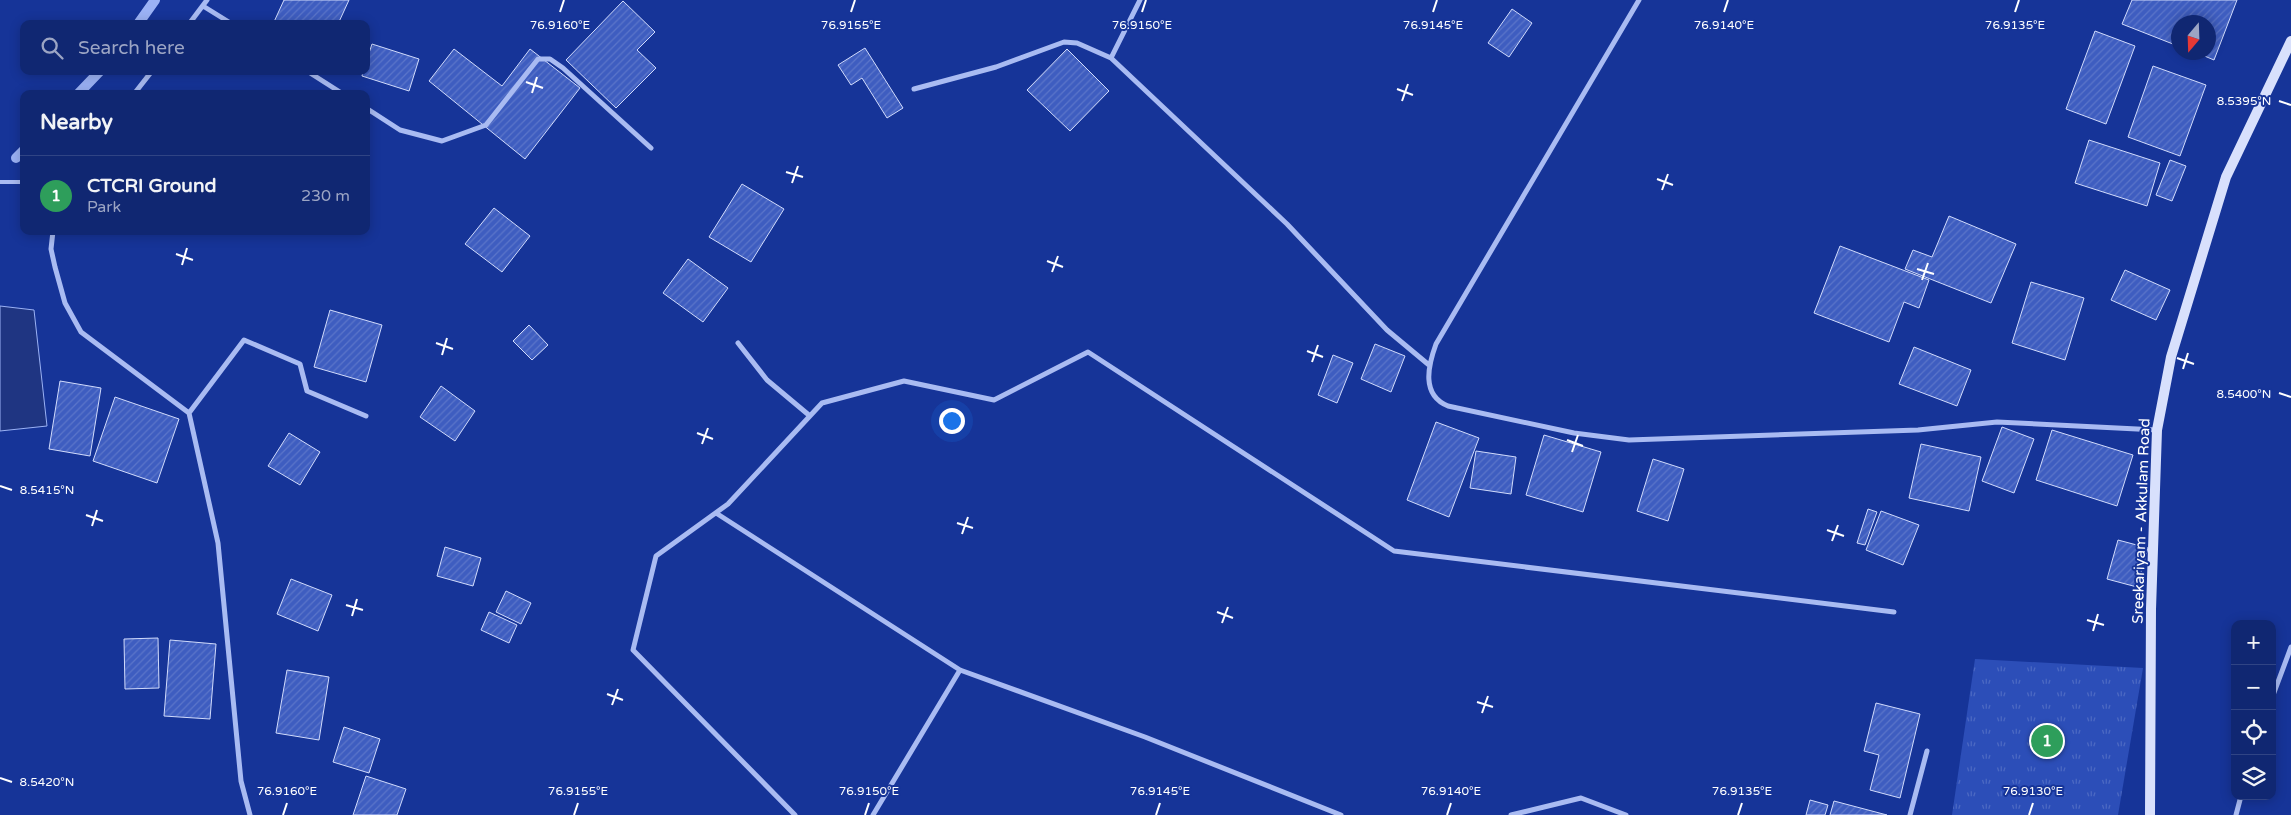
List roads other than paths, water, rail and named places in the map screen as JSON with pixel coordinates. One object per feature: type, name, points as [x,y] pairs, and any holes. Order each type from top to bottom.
[{"type":"main road","name":"Sreekariyam - Akkulam Road","points":[[2150,815],[2151,609],[2157,430],[2171,357],[2226,177],[2291,41]]},
{"type":"street","points":[[192,20],[207,0]]},
{"type":"street","points":[[1111,58],[1140,0]]},
{"type":"street","points":[[1639,0],[1436,344],[1429,365],[1430,389],[1436,399],[1445,405],[1574,434],[1629,440],[1918,430],[1997,422],[2157,430]]},
{"type":"street","points":[[203,6],[226,20]]},
{"type":"street","points":[[914,89],[996,67],[1064,42],[1077,43],[1111,58],[1287,224],[1387,330],[1429,365]]},
{"type":"street","points":[[370,111],[400,130],[442,141],[486,125],[538,59],[550,59],[563,68],[651,148]]},
{"type":"street","points":[[137,90],[149,75]]},
{"type":"street","points":[[313,75],[337,90]]},
{"type":"street","points":[[53,235],[51,250],[65,303],[81,332],[189,413],[218,543],[242,781],[250,815]]},
{"type":"street","points":[[189,413],[244,340],[300,364],[308,391],[366,416]]},
{"type":"street","points":[[738,343],[767,380],[810,416]]},
{"type":"street","points":[[794,815],[633,650],[656,556],[728,504],[822,403],[904,381],[994,400],[1088,352],[1394,551],[1894,612]]},
{"type":"street","points":[[716,513],[960,670],[1145,737],[1341,815]]},
{"type":"street","points":[[2276,687],[2291,647]]},
{"type":"street","points":[[873,815],[960,670]]},
{"type":"street","points":[[1910,815],[1927,752]]},
{"type":"street","points":[[1511,815],[1581,798],[1626,815]]},
{"type":"street","points":[[2236,815],[2240,800]]},
{"type":"lane","points":[[0,182],[20,182]]},
{"type":"waterway","points":[[141,20],[155,0]]},
{"type":"waterway","points":[[82,90],[96,75]]},
{"type":"waterway","points":[[16,158],[20,154]]},
{"type":"place","name":"CTCRI Ground","points":[[2047,741]]}]
